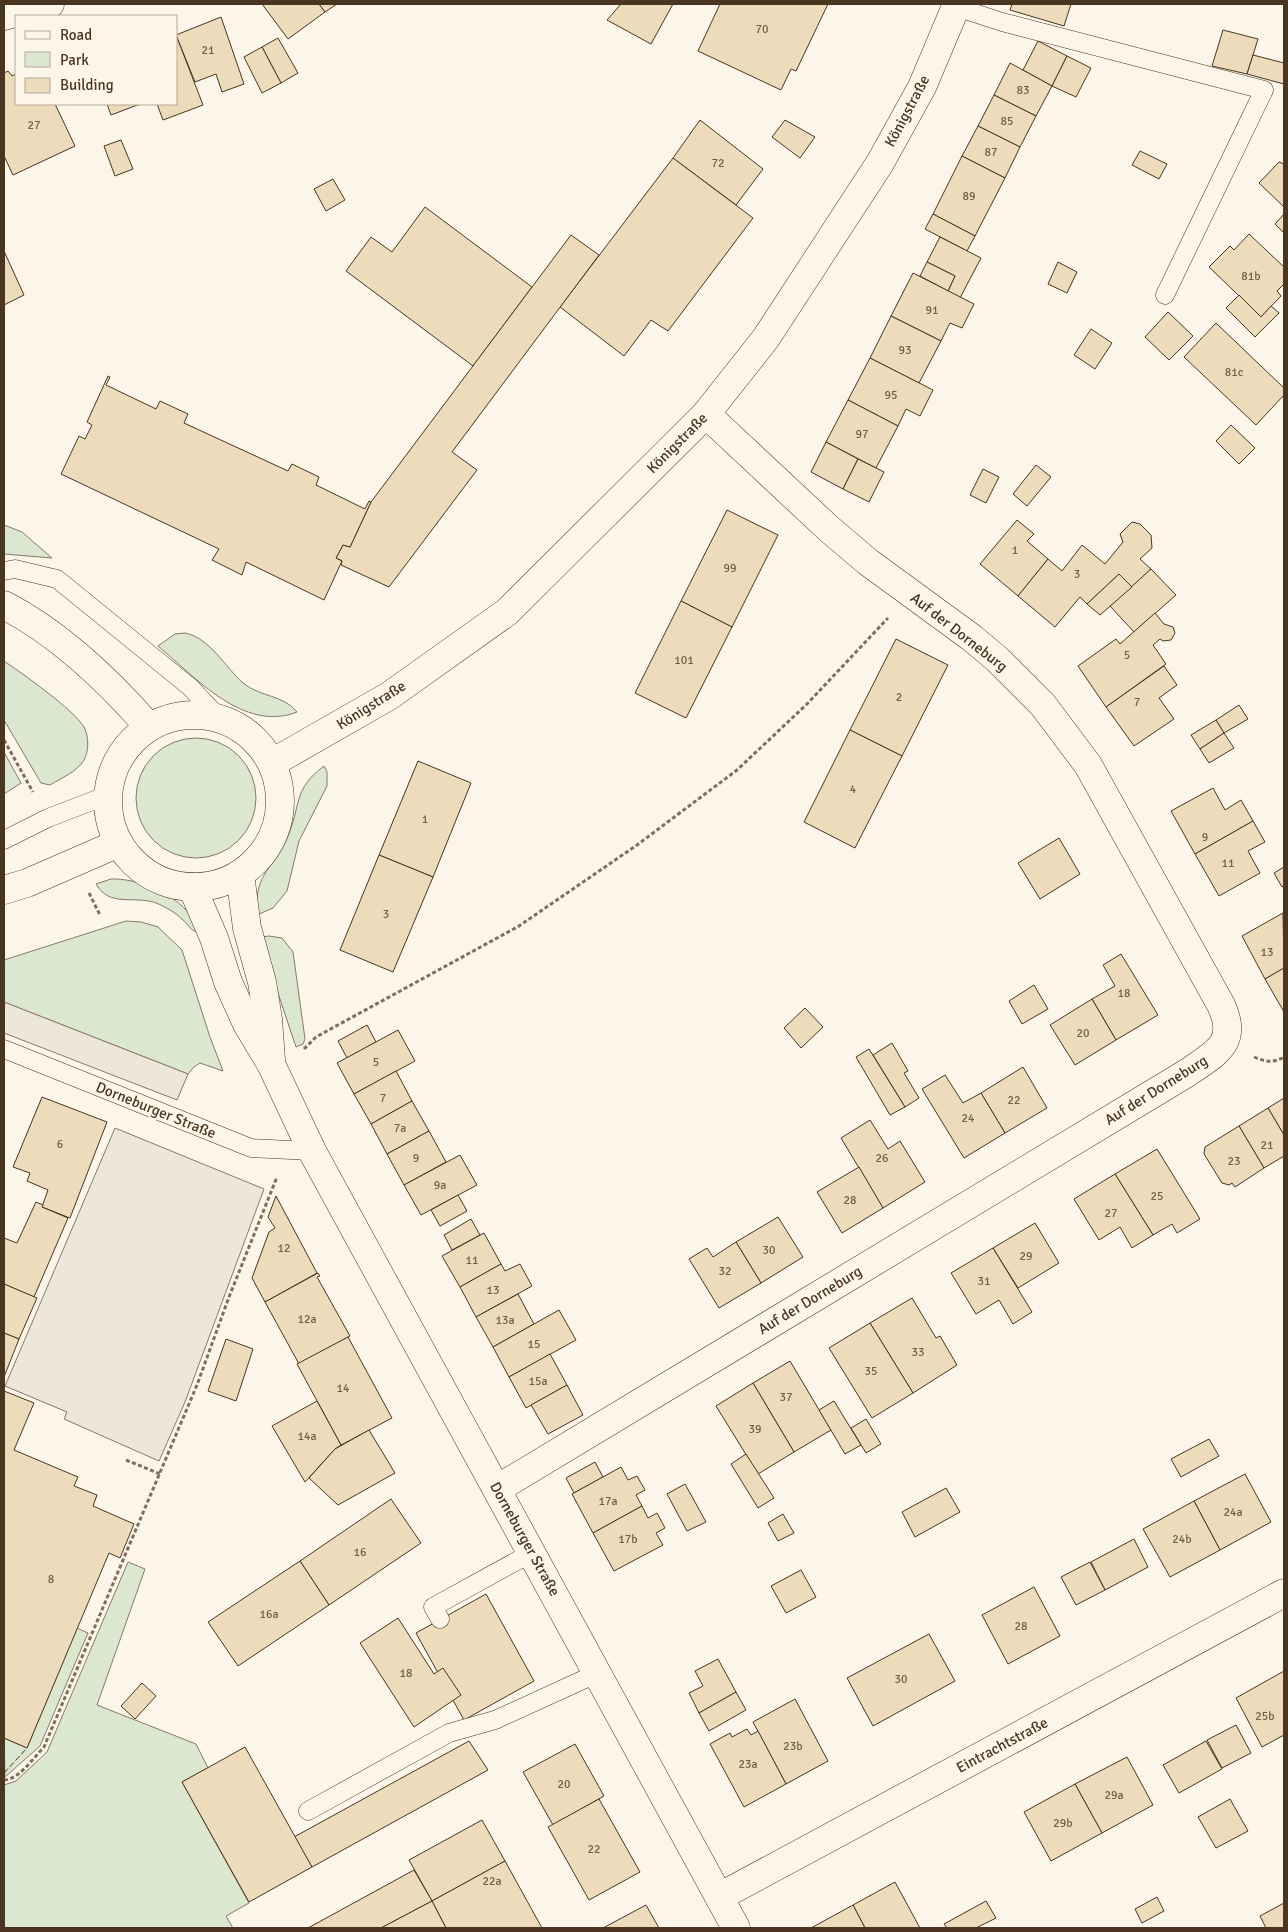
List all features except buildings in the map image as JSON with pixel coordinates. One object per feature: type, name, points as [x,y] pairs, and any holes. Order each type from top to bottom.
[{"type":"street","points":[[4,16],[50,4]]},
{"type":"street","name":"Königstraße","points":[[272,763],[389,696],[507,612],[706,414],[766,338],[880,163],[922,86],[956,6]]},
{"type":"street","name":"Auf der Dorneburg","points":[[497,1489],[1187,1073],[1216,1051],[1229,1035],[1229,1026],[1221,1005],[1088,765],[1043,705],[997,659],[828,528],[706,414]]},
{"type":"street","points":[[4,605],[48,633],[107,680],[149,727]]},
{"type":"street","points":[[195,714],[219,718],[241,728],[259,743],[272,763],[279,790],[280,804],[277,825],[269,844],[256,861],[240,874],[217,884],[192,887],[170,884],[150,874],[132,861],[119,843],[108,812],[108,795],[112,775],[120,756],[132,740],[149,727],[171,717],[195,714]]},
{"type":"street","points":[[4,890],[27,883],[119,843]]},
{"type":"street","name":"Dorneburger Straße","points":[[240,874],[247,928],[265,1000],[271,1064]]},
{"type":"street","name":"Dorneburger Straße","points":[[192,887],[214,938],[228,982],[247,1024],[271,1064],[312,1151],[736,1928]]},
{"type":"street","name":"Eintrachtstraße","points":[[719,1897],[1284,1593]]},
{"type":"lane","name":"Königstraße","points":[[956,6],[1012,24],[1264,90],[1165,296]]},
{"type":"lane","points":[[4,570],[15,569],[57,579],[190,688],[219,718]]},
{"type":"lane","points":[[4,840],[48,818],[108,795]]},
{"type":"lane","name":"Dorneburger Straße","points":[[4,1049],[251,1148],[312,1151]]},
{"type":"lane","points":[[440,1620],[433,1607],[532,1552]]},
{"type":"lane","points":[[308,1811],[449,1733],[492,1713],[598,1672]]},
{"type":"path","points":[[271,1064],[307,1048],[316,1038],[519,926],[676,816],[737,770],[865,645],[911,594]]},
{"type":"path","points":[[4,740],[34,794]]},
{"type":"path","points":[[86,887],[100,915]]},
{"type":"path","points":[[4,1780],[8,1780],[18,1774],[44,1747],[197,1385],[261,1213],[276,1182],[280,1150]]},
{"type":"path","points":[[126,1460],[160,1474]]},
{"type":"green space","points":[[4,525],[22,532],[52,558],[4,554]]},
{"type":"green space","points":[[185,633],[194,636],[210,647],[236,676],[250,688],[285,702],[297,712],[277,716],[258,715],[239,709],[204,686],[158,646],[175,634]]},
{"type":"green space","points":[[4,661],[70,711],[86,731],[88,748],[84,760],[73,771],[50,785],[41,783],[4,720]]},
{"type":"green space","points":[[196,738],[208,739],[219,743],[229,748],[238,756],[246,765],[251,775],[255,786],[255,810],[251,821],[246,831],[238,840],[229,848],[219,853],[208,857],[196,858],[184,857],[173,853],[163,848],[154,840],[146,831],[141,821],[137,810],[136,798],[137,786],[141,775],[146,765],[154,756],[163,748],[173,743],[184,739]]},
{"type":"green space","points":[[4,752],[21,783],[4,794]]},
{"type":"green space","points":[[324,766],[327,772],[327,786],[299,841],[287,891],[273,908],[257,915],[257,900],[262,879],[283,848],[302,790],[314,774]]},
{"type":"green space","points":[[111,879],[131,881],[162,892],[180,904],[189,913],[198,932],[191,929],[167,908],[156,903],[123,900],[108,896],[96,884]]},
{"type":"green space","points":[[126,921],[141,922],[158,927],[182,950],[223,1071],[200,1063],[188,1074],[4,1002],[4,960]]},
{"type":"green space","points":[[262,937],[282,938],[293,952],[305,1039],[303,1044],[296,1047],[273,978]]},
{"type":"green space","points":[[128,1562],[145,1569],[97,1705],[196,1744],[208,1768],[182,1782],[249,1903],[226,1916],[233,1928],[4,1928],[4,1785],[16,1781],[47,1752]]},
{"type":"green space","points":[[77,1628],[88,1633],[40,1746],[5,1777],[4,1738],[27,1748]]},
{"type":"shaded area","points":[[4,1002],[188,1074],[177,1100],[4,1033]]},
{"type":"shaded area","points":[[115,1128],[264,1189],[185,1402],[159,1461],[64,1419],[67,1412],[5,1386]]},
{"type":"fence","points":[[4,1773],[27,1748]]}]
